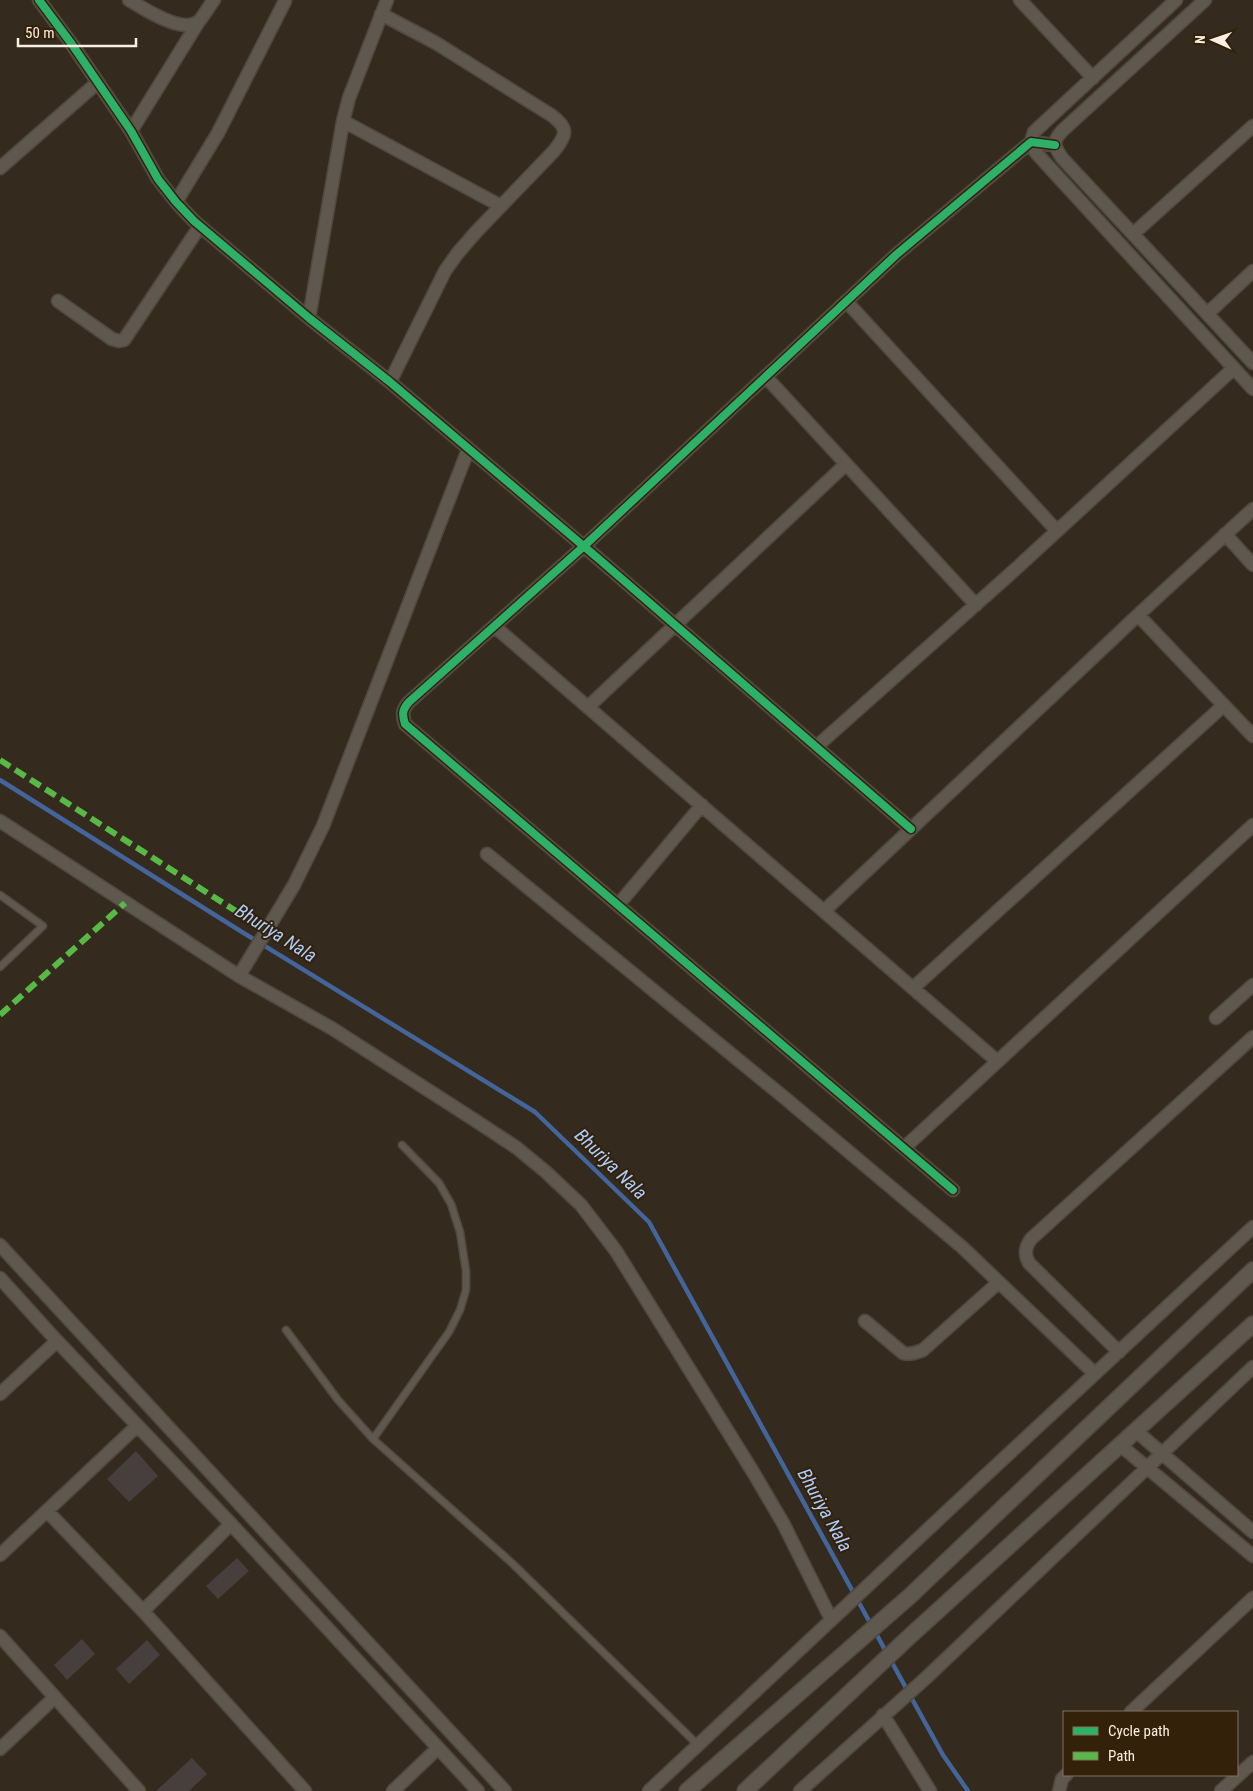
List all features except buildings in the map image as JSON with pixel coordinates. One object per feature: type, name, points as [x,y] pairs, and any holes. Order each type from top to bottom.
[{"type":"street","points":[[40,0],[131,131],[158,179],[176,202],[200,226],[309,318],[390,382],[911,830]]},
{"type":"street","points":[[129,0],[181,25],[190,25],[199,21]]},
{"type":"street","points":[[131,131],[214,0]]},
{"type":"street","points":[[309,318],[343,121],[349,98],[387,0]]},
{"type":"street","points":[[1020,0],[1092,78]]},
{"type":"street","points":[[954,1190],[405,724],[402,714],[409,702],[583,547],[897,254],[1030,142],[1034,132],[1176,0]]},
{"type":"street","points":[[1205,0],[1062,131],[1056,138],[1055,145],[1062,158],[1253,363]]},
{"type":"street","points":[[176,202],[218,133],[285,1]]},
{"type":"street","points":[[381,14],[436,42],[561,122],[564,131],[561,142],[554,151],[463,246],[445,271],[390,382]]},
{"type":"street","points":[[0,168],[97,83]]},
{"type":"street","points":[[343,121],[501,206]]},
{"type":"street","points":[[1133,234],[1253,126]]},
{"type":"street","points":[[1030,142],[1055,145]]},
{"type":"street","points":[[1030,142],[1038,155],[1253,389]]},
{"type":"street","points":[[58,301],[112,339],[124,340],[200,226]]},
{"type":"street","points":[[1206,314],[1253,271]]},
{"type":"street","points":[[846,301],[1058,531]]},
{"type":"street","points":[[816,747],[1058,531],[1234,368]]},
{"type":"street","points":[[766,377],[976,605]]},
{"type":"street","points":[[239,976],[294,885],[323,826],[468,450]]},
{"type":"street","points":[[588,707],[846,464]]},
{"type":"street","points":[[824,911],[1253,509]]},
{"type":"street","points":[[1225,534],[1253,564]]},
{"type":"street","points":[[1138,615],[1253,736]]},
{"type":"street","points":[[494,626],[997,1061]]},
{"type":"street","points":[[913,988],[1224,705]]},
{"type":"street","points":[[618,905],[702,805]]},
{"type":"street","points":[[0,821],[239,976],[333,1029],[473,1118],[517,1148],[581,1205],[616,1251],[753,1472],[834,1616]]},
{"type":"street","points":[[904,1148],[1253,825]]},
{"type":"street","points":[[487,854],[786,1098],[962,1247],[1095,1374]]},
{"type":"street","points":[[1216,1018],[1253,985]]},
{"type":"street","points":[[1119,1352],[1029,1262],[1026,1256],[1027,1244],[1031,1238],[1253,1037]]},
{"type":"street","points":[[649,1791],[834,1616],[1253,1227]]},
{"type":"street","points":[[0,1246],[505,1791]]},
{"type":"street","points":[[687,1791],[896,1608],[1253,1270]]},
{"type":"street","points":[[0,1278],[478,1791]]},
{"type":"street","points":[[864,1321],[903,1353],[908,1355],[916,1353],[923,1350],[999,1282]]},
{"type":"street","points":[[745,1791],[909,1637],[1253,1324]]},
{"type":"street","points":[[0,1394],[57,1341]]},
{"type":"street","points":[[800,1791],[927,1677],[1253,1367]]},
{"type":"street","points":[[0,1555],[137,1426]]},
{"type":"street","points":[[1136,1431],[1253,1532]]},
{"type":"street","points":[[1120,1445],[1253,1556]]},
{"type":"street","points":[[47,1511],[143,1611],[305,1791]]},
{"type":"street","points":[[143,1611],[231,1524]]},
{"type":"street","points":[[1132,1711],[1253,1598]]},
{"type":"street","points":[[0,1636],[139,1791]]},
{"type":"street","points":[[0,1749],[55,1697]]},
{"type":"street","points":[[883,1715],[930,1791]]},
{"type":"street","points":[[393,1791],[437,1749]]},
{"type":"street","points":[[1238,1776],[1253,1762]]},
{"type":"street","points":[[1059,1791],[1062,1779],[1065,1776]]},
{"type":"street","points":[[1221,1791],[1238,1776]]},
{"type":"lane","points":[[0,895],[43,926],[0,967]]},
{"type":"lane","points":[[373,1439],[449,1332],[460,1310],[466,1290],[466,1272],[460,1232],[451,1204],[439,1184],[402,1145]]},
{"type":"lane","points":[[286,1330],[338,1400],[373,1439],[513,1564],[698,1745]]},
{"type":"waterway","name":"Bhuriya Nala","points":[[0,780],[234,927],[535,1112],[649,1222],[943,1755],[968,1791]]},
{"type":"marked path","points":[[0,760],[267,931]]},
{"type":"marked path","points":[[0,1015],[125,903]]},
{"type":"cycle path","points":[[39,0],[131,131],[158,179],[194,221],[309,318],[390,382],[600,560],[911,829]]},
{"type":"cycle path","points":[[953,1190],[405,724],[403,712],[409,702],[583,547],[897,254],[1031,142],[1055,145]]}]
